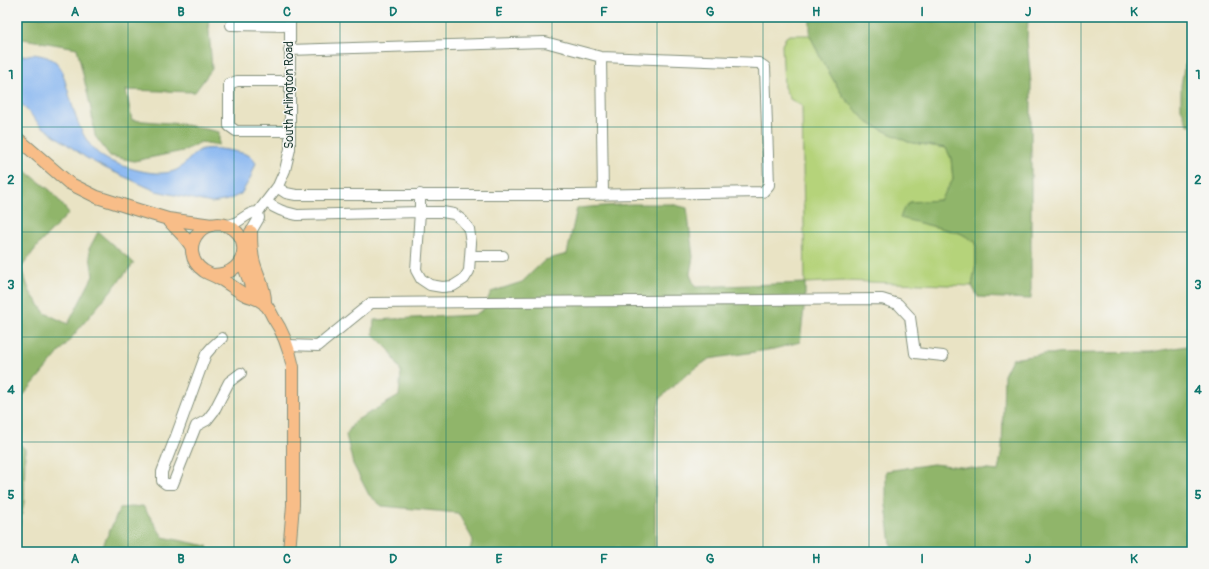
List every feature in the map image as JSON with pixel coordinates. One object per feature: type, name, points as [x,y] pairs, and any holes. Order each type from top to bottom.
[{"type":"main road","points":[[17,138],[69,183],[97,197],[168,219],[225,225],[233,229],[239,235],[242,243],[243,265],[252,291],[252,296]]},
{"type":"main road","points":[[168,219],[185,237],[192,248],[194,260],[198,267],[246,295],[252,296],[265,305],[281,329],[288,345],[292,367],[293,505],[290,552]]},
{"type":"main road","points":[[192,248],[195,236],[200,230],[212,224]]},
{"type":"main road","points":[[250,232],[254,262],[266,295],[265,305]]},
{"type":"main road","points":[[213,275],[221,275],[236,268],[243,254]]},
{"type":"street","points":[[231,25],[290,22]]},
{"type":"street","name":"South Arlington Road","points":[[243,254],[250,232],[258,218],[258,212],[277,187],[285,170],[290,149],[290,22]]},
{"type":"street","points":[[277,187],[286,193],[296,196],[420,194],[603,195],[763,192],[769,185],[766,67],[759,63],[601,57],[545,42],[289,50]]},
{"type":"street","points":[[601,57],[603,195]]},
{"type":"street","points":[[290,81],[237,81],[229,84],[229,126],[236,131],[290,131]]},
{"type":"street","points":[[267,202],[274,208],[283,212],[298,215],[420,212],[442,212],[454,214],[462,220],[469,230],[471,243],[470,271],[464,279],[453,286],[442,287],[430,285],[421,279],[416,270],[420,212],[420,194]]},
{"type":"street","name":"South Arlington Road","points":[[225,225],[232,225],[252,212],[258,212]]},
{"type":"street","points":[[470,256],[503,256]]},
{"type":"street","points":[[288,345],[318,346],[371,302],[882,299],[898,304],[910,317],[915,354],[943,356]]},
{"type":"street","points":[[222,338],[206,354],[199,371],[162,472],[162,481],[166,484],[173,484],[196,426],[208,420],[229,382],[241,373]]},
{"type":"green space","points":[[17,17],[208,17],[212,69],[195,92],[126,90],[132,120],[181,124],[219,132],[219,145],[201,142],[183,151],[134,161],[110,156],[95,136],[91,109],[77,48],[17,38]]},
{"type":"green space","points":[[810,17],[889,17],[895,19],[938,21],[979,17],[1028,17],[1027,41],[1031,83],[1031,299],[978,297],[972,286],[976,263],[976,242],[960,233],[900,218],[903,210],[910,202],[940,200],[953,180],[951,158],[946,148],[908,142],[868,123],[843,96],[821,59],[810,35]]},
{"type":"green space","points":[[790,35],[810,35],[821,59],[843,96],[868,123],[908,142],[946,148],[951,158],[953,180],[940,200],[910,202],[920,223],[960,233],[976,242],[976,263],[972,286],[845,281],[805,283],[802,106],[790,99],[784,87],[782,45],[786,37]]},
{"type":"green space","points":[[1192,50],[1192,126],[1187,124],[1181,108],[1181,85],[1184,68]]},
{"type":"green space","points":[[17,164],[51,191],[69,213],[39,244],[21,268],[30,292],[45,313],[68,324],[93,276],[89,249],[98,232],[134,263],[17,403]]},
{"type":"green space","points":[[632,204],[671,204],[687,208],[693,257],[690,274],[695,287],[805,283],[805,300],[800,342],[774,349],[709,359],[686,375],[660,398],[656,419],[655,438],[655,552],[469,552],[473,540],[458,513],[382,506],[369,495],[353,464],[346,435],[355,421],[399,396],[401,372],[390,351],[373,334],[374,320],[474,315],[483,310],[491,292],[522,282],[545,260],[567,254],[577,208]]},
{"type":"green space","points":[[1192,345],[1192,552],[951,552],[948,550],[892,552],[886,505],[886,471],[933,464],[998,471],[1002,450],[1004,375],[1012,359],[1044,354],[1151,352]]},
{"type":"green space","points":[[17,441],[25,449],[24,502],[17,541]]},
{"type":"green space","points":[[143,506],[163,537],[207,546],[209,552],[100,552],[120,508]]},
{"type":"water","points":[[34,54],[45,56],[58,64],[63,73],[76,119],[81,130],[94,150],[104,157],[115,163],[136,170],[152,173],[167,173],[177,170],[200,150],[210,149],[244,153],[250,156],[256,163],[250,179],[241,194],[228,200],[212,203],[156,191],[105,168],[85,157],[40,125],[17,99],[17,57]]}]
